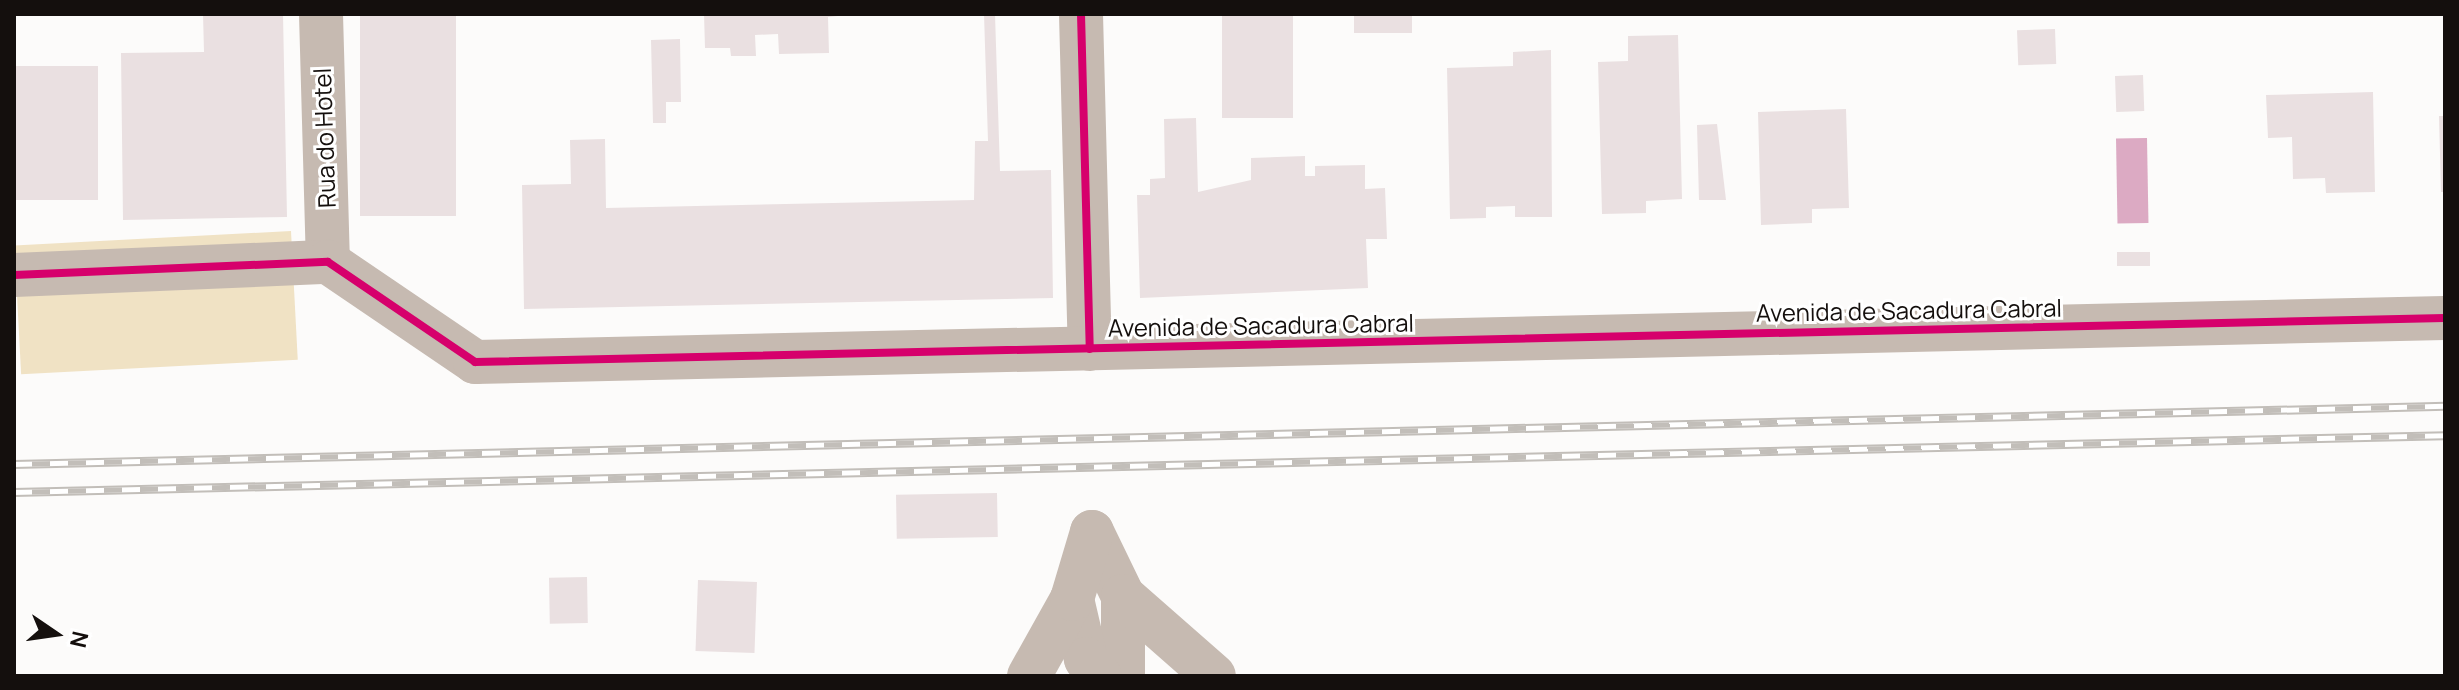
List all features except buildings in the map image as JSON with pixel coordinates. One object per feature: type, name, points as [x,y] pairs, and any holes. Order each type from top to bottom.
[{"type":"street","name":"Rua do Hotel","points":[[321,14],[328,262]]},
{"type":"street","points":[[1081,14],[1090,349]]},
{"type":"street","points":[[14,275],[328,262]]},
{"type":"street","name":"Avenida de Sacadura Cabral","points":[[328,262],[475,362],[2445,318]]},
{"type":"street","points":[[1029,676],[1072,599],[1092,532],[1123,596],[1214,676]]},
{"type":"street","points":[[1123,596],[1123,676]]},
{"type":"street","points":[[1072,599],[1086,659],[1100,676]]},
{"type":"shaded area","points":[[2147,138],[2148,223],[2117,224],[2116,139]]},
{"type":"shaded area","points":[[291,231],[298,360],[21,374],[14,245]]},
{"type":"railway","points":[[14,464],[2445,406]]},
{"type":"railway","points":[[14,492],[2445,435]]},
{"type":"cycle path","points":[[1081,14],[1090,349]]},
{"type":"cycle path","points":[[14,275],[328,262],[475,362],[2445,318]]}]
